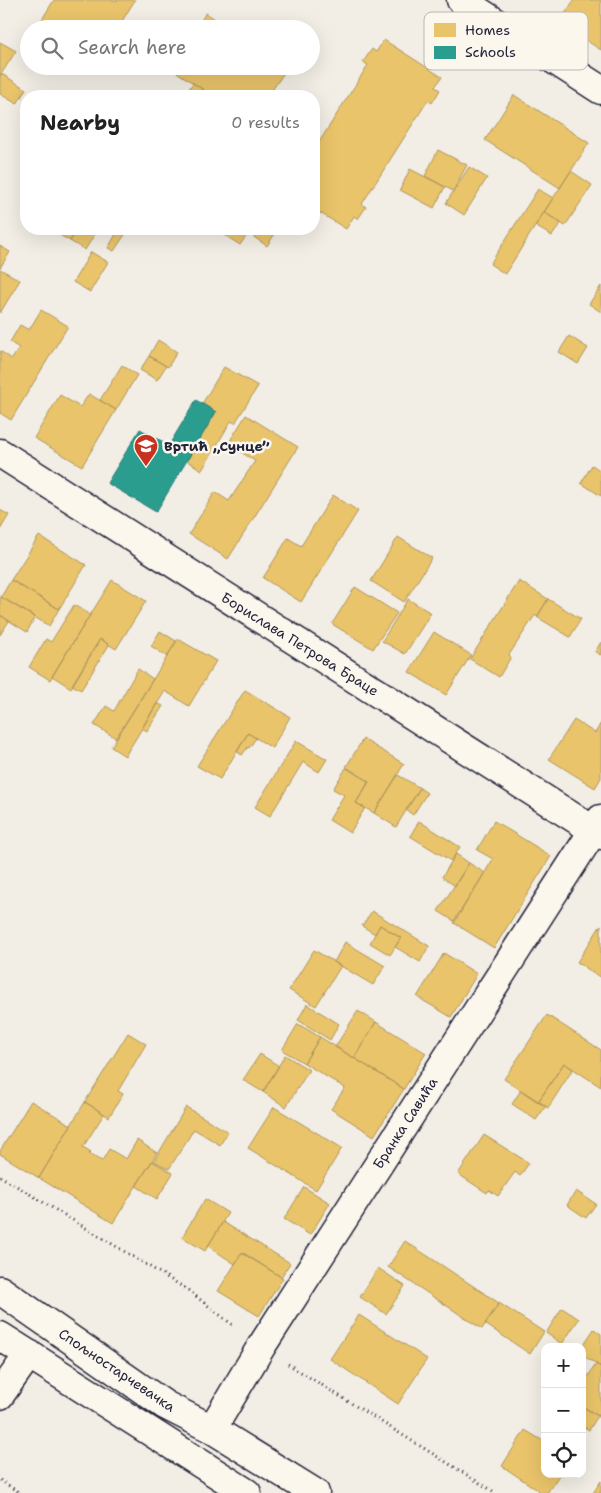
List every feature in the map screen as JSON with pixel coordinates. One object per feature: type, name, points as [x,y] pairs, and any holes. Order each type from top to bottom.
[{"type":"street","points":[[461,0],[480,12]]},
{"type":"street","points":[[570,70],[601,90]]},
{"type":"street","name":"Борислава Петрова Браце","points":[[0,453],[599,828]]},
{"type":"street","name":"Бранка Савића","points":[[212,1429],[261,1347],[599,828]]},
{"type":"street","name":"Спољностарчевачка","points":[[0,1290],[165,1405],[212,1429],[315,1493]]},
{"type":"street","points":[[0,1336],[247,1493]]},
{"type":"street","points":[[0,1395],[29,1354]]},
{"type":"path","points":[[0,1480],[20,1493]]},
{"type":"building: Homes","points":[[54,0],[135,0],[123,20],[42,20]]},
{"type":"building: Homes","points":[[574,0],[601,0],[601,50],[588,42],[588,12],[566,12]]},
{"type":"building: Homes","points":[[206,13],[216,20],[201,20]]},
{"type":"building: Homes","points":[[384,40],[424,66],[424,70],[431,70],[442,77],[435,87],[440,90],[432,103],[428,100],[362,204],[366,207],[358,219],[354,216],[346,229],[320,213],[320,141],[368,65],[363,62],[372,49],[376,52]]},
{"type":"building: Homes","points":[[0,42],[16,51],[0,76]]},
{"type":"building: Homes","points":[[2,74],[26,89],[20,90],[20,99],[17,104],[0,94],[0,76]]},
{"type":"building: Homes","points":[[181,75],[282,75],[272,90],[204,90]]},
{"type":"building: Homes","points":[[193,83],[204,90],[188,90]]},
{"type":"building: Homes","points":[[514,95],[589,143],[560,188],[485,140]]},
{"type":"building: Homes","points":[[438,150],[467,165],[453,191],[425,176]]},
{"type":"building: Homes","points":[[469,167],[487,178],[464,215],[446,203]]},
{"type":"building: Homes","points":[[410,169],[445,187],[434,208],[400,190]]},
{"type":"building: Homes","points":[[571,171],[592,185],[565,226],[544,212]]},
{"type":"building: Homes","points":[[538,189],[553,198],[505,274],[490,264]]},
{"type":"building: Homes","points":[[544,212],[561,223],[552,236],[535,226]]},
{"type":"building: Homes","points":[[60,235],[74,235],[70,241]]},
{"type":"building: Homes","points":[[74,235],[94,235],[85,250],[70,241]]},
{"type":"building: Homes","points":[[116,235],[125,235],[114,251],[108,248]]},
{"type":"building: Homes","points":[[224,235],[247,235],[240,245]]},
{"type":"building: Homes","points":[[251,235],[274,235],[267,246]]},
{"type":"building: Homes","points":[[0,246],[10,252],[0,268]]},
{"type":"building: Homes","points":[[91,252],[108,262],[90,292],[73,282]]},
{"type":"building: Homes","points":[[0,269],[20,280],[0,313]]},
{"type":"building: Homes","points":[[601,286],[601,312],[589,304]]},
{"type":"building: Homes","points":[[41,310],[68,326],[11,420],[0,413],[0,351],[12,359],[19,348],[10,342],[20,325],[29,330]]},
{"type":"building: Homes","points":[[569,336],[588,348],[578,364],[559,352]]},
{"type":"building: Homes","points":[[158,340],[177,352],[168,367],[149,356]]},
{"type":"building: Homes","points":[[149,356],[166,366],[157,380],[140,370]]},
{"type":"building: Homes","points":[[122,365],[137,375],[116,410],[100,400]]},
{"type":"building: Homes","points":[[224,367],[258,386],[235,423],[231,421],[202,470],[187,461],[216,412],[202,404]]},
{"type":"building: Homes","points":[[89,394],[116,410],[82,466],[34,438],[60,395],[80,407]]},
{"type":"building: Homes","points":[[246,415],[298,447],[228,559],[189,534],[215,492],[229,501],[255,461],[228,444]]},
{"type":"building: Homes","points":[[592,465],[601,471],[601,496],[581,483]]},
{"type":"building: Homes","points":[[333,495],[358,511],[301,602],[263,578],[288,538],[301,546]]},
{"type":"building: Homes","points":[[0,510],[9,515],[0,530]]},
{"type":"building: Homes","points":[[39,536],[86,565],[59,609],[11,580]]},
{"type":"building: Homes","points":[[398,537],[432,558],[404,602],[371,581]]},
{"type":"building: Homes","points":[[11,580],[59,609],[49,626],[1,597]]},
{"type":"building: Homes","points":[[112,580],[146,601],[116,649],[100,639],[71,688],[52,676]]},
{"type":"building: Homes","points":[[519,581],[548,599],[537,617],[535,615],[509,655],[511,657],[499,677],[470,659]]},
{"type":"building: Homes","points":[[355,587],[397,613],[373,649],[332,624]]},
{"type":"building: Homes","points":[[1,597],[35,617],[27,632],[0,615]]},
{"type":"building: Homes","points":[[408,599],[431,613],[405,654],[382,641]]},
{"type":"building: Homes","points":[[548,599],[581,619],[570,637],[537,617]]},
{"type":"building: Homes","points":[[74,605],[90,615],[50,680],[29,667],[46,639],[51,642]]},
{"type":"building: Homes","points":[[0,615],[9,621],[0,635]]},
{"type":"building: Homes","points":[[160,631],[176,641],[167,657],[151,646]]},
{"type":"building: Homes","points":[[434,632],[471,655],[446,695],[409,672]]},
{"type":"building: Homes","points":[[100,639],[109,645],[81,690],[72,685]]},
{"type":"building: Homes","points":[[178,639],[216,661],[189,706],[165,691],[125,756],[111,747]]},
{"type":"building: Homes","points":[[601,642],[601,655],[595,652]]},
{"type":"building: Homes","points":[[138,669],[153,679],[116,738],[94,725],[106,706],[114,711]]},
{"type":"building: Homes","points":[[245,690],[290,717],[272,748],[248,733],[220,779],[197,766]]},
{"type":"building: Homes","points":[[157,703],[163,706],[147,731],[142,728]]},
{"type":"building: Homes","points":[[574,720],[595,733],[601,723],[601,778],[595,788],[549,759]]},
{"type":"building: Homes","points":[[248,733],[256,738],[242,755],[237,752]]},
{"type":"building: Homes","points":[[363,739],[404,764],[374,813],[356,803],[369,781],[346,767]]},
{"type":"building: Homes","points":[[296,741],[327,759],[319,772],[303,762],[270,816],[255,807]]},
{"type":"building: Homes","points":[[346,768],[369,782],[356,803],[365,808],[350,833],[329,820],[344,795],[333,789]]},
{"type":"building: Homes","points":[[398,775],[420,788],[396,827],[374,813]]},
{"type":"building: Homes","points":[[420,788],[427,793],[413,815],[406,810]]},
{"type":"building: Homes","points":[[419,821],[460,847],[451,861],[410,836]]},
{"type":"building: Homes","points":[[494,821],[551,856],[494,948],[454,923],[493,859],[477,850]]},
{"type":"building: Homes","points":[[456,854],[469,863],[455,886],[442,877]]},
{"type":"building: Homes","points":[[469,863],[485,873],[454,921],[438,911]]},
{"type":"building: Homes","points":[[372,911],[429,946],[420,962],[395,947],[401,938],[380,925],[375,934],[362,926]]},
{"type":"building: Homes","points":[[380,925],[401,938],[390,955],[370,943]]},
{"type":"building: Homes","points":[[601,925],[601,978],[577,962]]},
{"type":"building: Homes","points":[[345,942],[385,966],[373,985],[334,962]]},
{"type":"building: Homes","points":[[314,950],[341,966],[316,1006],[289,990]]},
{"type":"building: Homes","points":[[444,953],[477,974],[451,1017],[417,997]]},
{"type":"building: Homes","points":[[307,1004],[339,1024],[330,1040],[298,1020]]},
{"type":"building: Homes","points":[[358,1011],[376,1022],[354,1058],[335,1047]]},
{"type":"building: Homes","points":[[547,1015],[601,1050],[601,1087],[564,1063],[538,1102],[504,1079]]},
{"type":"building: Homes","points":[[376,1022],[426,1053],[404,1089],[354,1058]]},
{"type":"building: Homes","points":[[298,1024],[320,1037],[304,1063],[282,1050]]},
{"type":"building: Homes","points":[[128,1033],[146,1044],[118,1091],[123,1094],[109,1117],[85,1102]]},
{"type":"building: Homes","points":[[320,1037],[404,1089],[374,1136],[331,1109],[345,1088],[304,1063]]},
{"type":"building: Homes","points":[[260,1054],[279,1066],[263,1092],[243,1080]]},
{"type":"building: Homes","points":[[285,1055],[309,1070],[286,1107],[263,1092]]},
{"type":"building: Homes","points":[[564,1063],[573,1069],[548,1108],[538,1102]]},
{"type":"building: Homes","points":[[521,1090],[546,1106],[536,1120],[512,1104]]},
{"type":"building: Homes","points":[[31,1101],[71,1125],[39,1178],[0,1154],[0,1151]]},
{"type":"building: Homes","points":[[85,1102],[104,1114],[83,1147],[91,1152],[89,1154],[102,1161],[109,1149],[126,1159],[137,1140],[157,1153],[113,1223],[39,1178]]},
{"type":"building: Homes","points":[[186,1107],[228,1132],[220,1145],[194,1129],[169,1169],[154,1161]]},
{"type":"building: Homes","points":[[274,1107],[342,1148],[316,1190],[248,1148]]},
{"type":"building: Homes","points":[[484,1135],[529,1163],[520,1176],[515,1172],[498,1196],[489,1190],[487,1193],[458,1174]]},
{"type":"building: Homes","points":[[152,1161],[173,1173],[157,1199],[136,1186]]},
{"type":"building: Homes","points":[[304,1187],[330,1203],[310,1235],[284,1219]]},
{"type":"building: Homes","points":[[576,1191],[596,1204],[586,1218],[567,1205]]},
{"type":"building: Homes","points":[[205,1199],[228,1213],[205,1251],[182,1237]]},
{"type":"building: Homes","points":[[223,1222],[290,1263],[281,1277],[242,1252],[235,1264],[208,1246]]},
{"type":"building: Homes","points":[[405,1241],[499,1303],[482,1329],[388,1267]]},
{"type":"building: Homes","points":[[242,1253],[283,1278],[259,1316],[218,1291]]},
{"type":"building: Homes","points":[[378,1268],[405,1286],[386,1314],[360,1297]]},
{"type":"building: Homes","points":[[499,1303],[544,1332],[530,1354],[485,1324]]},
{"type":"building: Homes","points":[[562,1308],[579,1319],[563,1343],[546,1333]]},
{"type":"building: Homes","points":[[359,1315],[427,1359],[398,1404],[330,1359]]},
{"type":"building: Homes","points":[[594,1329],[601,1334],[601,1367],[586,1358],[585,1343]]},
{"type":"building: Homes","points":[[596,1364],[601,1367],[601,1412],[598,1416],[586,1408],[586,1380]]},
{"type":"building: Homes","points":[[586,1408],[598,1416],[589,1430],[586,1428]]},
{"type":"building: Homes","points":[[525,1430],[541,1440],[541,1478],[557,1478],[547,1493],[542,1493],[502,1466]]},
{"type":"building: Homes","points":[[601,1481],[601,1493],[593,1493]]},
{"type":"building: Schools","points":[[196,400],[216,412],[156,512],[107,483],[140,429],[169,445]]},
{"type":"place","name":"Вртић „Сунце”","points":[[146,467]]}]
